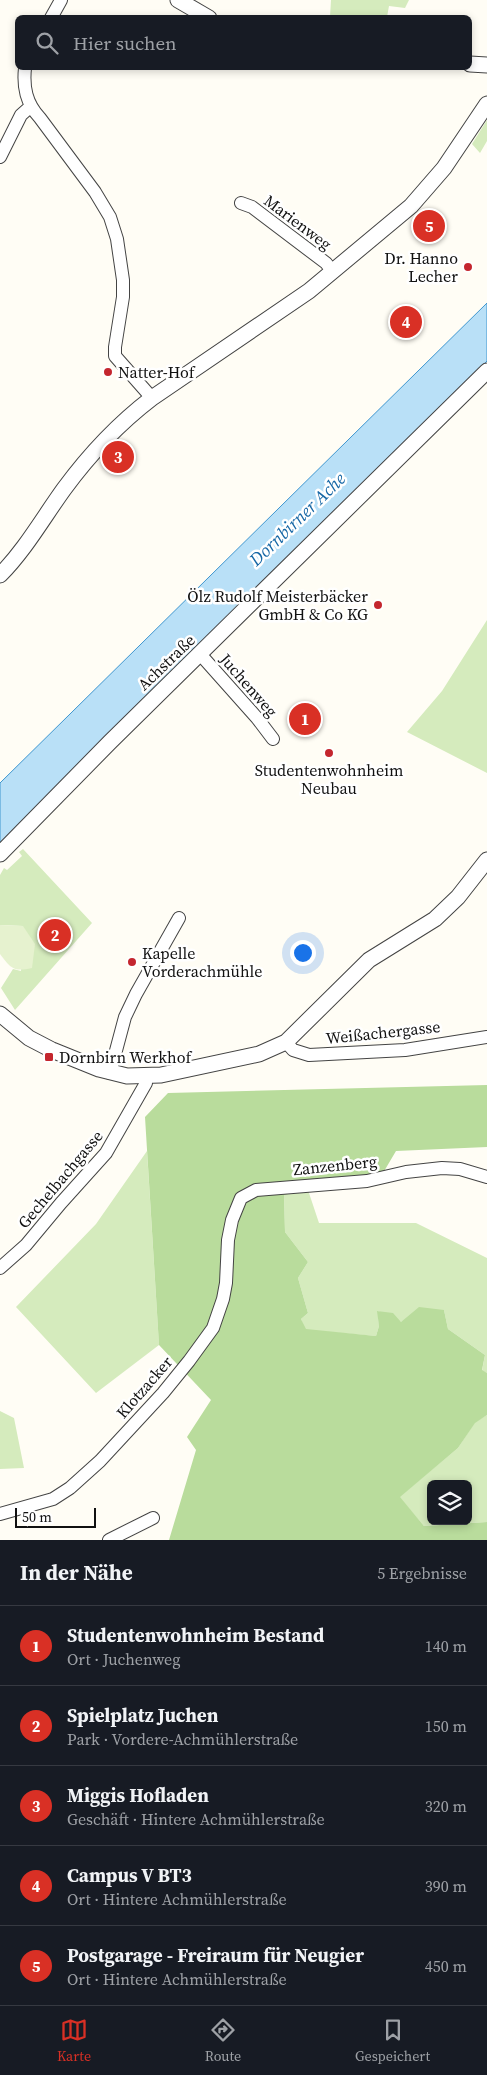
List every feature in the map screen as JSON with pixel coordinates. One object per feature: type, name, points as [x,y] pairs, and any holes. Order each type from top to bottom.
[{"type":"street","points":[[53,15],[61,0]]},
{"type":"street","points":[[178,0],[204,15]]},
{"type":"street","points":[[472,64],[487,65]]},
{"type":"street","points":[[25,70],[24,80],[30,107],[95,192],[110,217],[117,240],[123,280],[123,297],[115,356],[152,398]]},
{"type":"street","points":[[0,575],[14,561],[65,488],[128,416],[288,306],[333,272],[411,206],[431,186],[487,104]]},
{"type":"street","points":[[0,157],[21,115],[30,107]]},
{"type":"street","name":"Marienweg","points":[[241,203],[258,212],[326,263],[333,272]]},
{"type":"street","name":"Achstraße","points":[[0,854],[487,371]]},
{"type":"street","name":"Juchenweg","points":[[200,654],[257,718],[273,739]]},
{"type":"street","points":[[0,1014],[29,1038],[52,1050],[110,1073],[146,1076],[161,1075],[259,1054],[286,1042],[369,960],[435,919],[458,897],[487,860]]},
{"type":"street","points":[[110,1073],[125,1017],[179,918]]},
{"type":"street","name":"Weißachergasse","points":[[286,1042],[293,1050],[310,1055],[405,1050],[487,1037]]},
{"type":"street","name":"Gechelbachgasse","points":[[0,1268],[26,1245],[106,1153],[146,1083],[146,1076]]},
{"type":"street","name":"Zanzenberg","points":[[232,1220],[241,1198],[256,1190],[367,1181],[406,1172],[442,1168],[460,1169],[487,1177]]},
{"type":"street","name":"Klotzacker","points":[[0,1514],[53,1499],[70,1488],[100,1461],[189,1361],[213,1328],[223,1299],[226,1283],[228,1240],[232,1220]]},
{"type":"street","points":[[109,1540],[153,1518]]},
{"type":"green space","points":[[331,0],[409,0],[405,8],[389,6],[387,15],[330,15]]},
{"type":"green space","points":[[487,120],[487,141],[480,153],[472,144]]},
{"type":"green space","points":[[487,620],[487,773],[407,732],[442,691]]},
{"type":"green space","points":[[23,849],[92,923],[15,1010],[1,988],[13,969],[21,971],[23,926],[0,925],[0,875],[4,868],[7,870],[22,856],[19,852]]},
{"type":"green space","points":[[0,925],[23,926],[35,944],[32,968],[21,970],[13,968],[0,954]]},
{"type":"green space","points":[[487,1085],[487,1147],[396,1151],[383,1173],[284,1195],[285,1232],[308,1262],[298,1278],[308,1313],[301,1319],[306,1329],[376,1336],[379,1326],[377,1311],[393,1313],[401,1322],[419,1307],[444,1310],[448,1329],[485,1355],[482,1370],[487,1373],[487,1415],[475,1423],[458,1448],[400,1497],[424,1526],[472,1525],[472,1523],[487,1522],[487,1540],[169,1540],[196,1450],[187,1437],[211,1400],[159,1345],[145,1117],[168,1093]]},
{"type":"green space","points":[[147,1151],[159,1345],[96,1393],[16,1307],[96,1224]]},
{"type":"green space","points":[[308,1190],[319,1223],[416,1223],[487,1258],[487,1373],[482,1371],[485,1355],[448,1329],[444,1310],[401,1322],[378,1311],[379,1326],[376,1336],[305,1330],[301,1319],[308,1313],[298,1278],[308,1262],[285,1232],[284,1194]]},
{"type":"green space","points":[[0,1411],[14,1418],[24,1468],[0,1469]]},
{"type":"green space","points":[[487,1415],[487,1522],[472,1523],[472,1480],[427,1480],[427,1525],[440,1525],[424,1526],[399,1497],[458,1448],[475,1422]]},
{"type":"water","name":"Dornbirner Ache","points":[[487,303],[487,361],[0,843],[0,783]]},
{"type":"place","name":"Postgarage - Freiraum für Neugier","points":[[429,226]]},
{"type":"place","name":"Dr. Hanno Lecher","points":[[468,267]]},
{"type":"place","name":"Campus V BT3","points":[[406,322]]},
{"type":"place","name":"Natter-Hof","points":[[108,372]]},
{"type":"place","name":"Miggis Hofladen","points":[[118,457]]},
{"type":"place","name":"Ölz Rudolf Meisterbäcker GmbH & Co KG","points":[[378,605]]},
{"type":"place","name":"Studentenwohnheim Bestand","points":[[305,719]]},
{"type":"place","name":"Studentenwohnheim Neubau","points":[[329,753]]},
{"type":"place","name":"Spielplatz Juchen","points":[[55,935]]},
{"type":"place","name":"Kapelle Vorderachmühle","points":[[132,962]]},
{"type":"place","name":"Dornbirn Werkhof","points":[[49,1057]]}]
